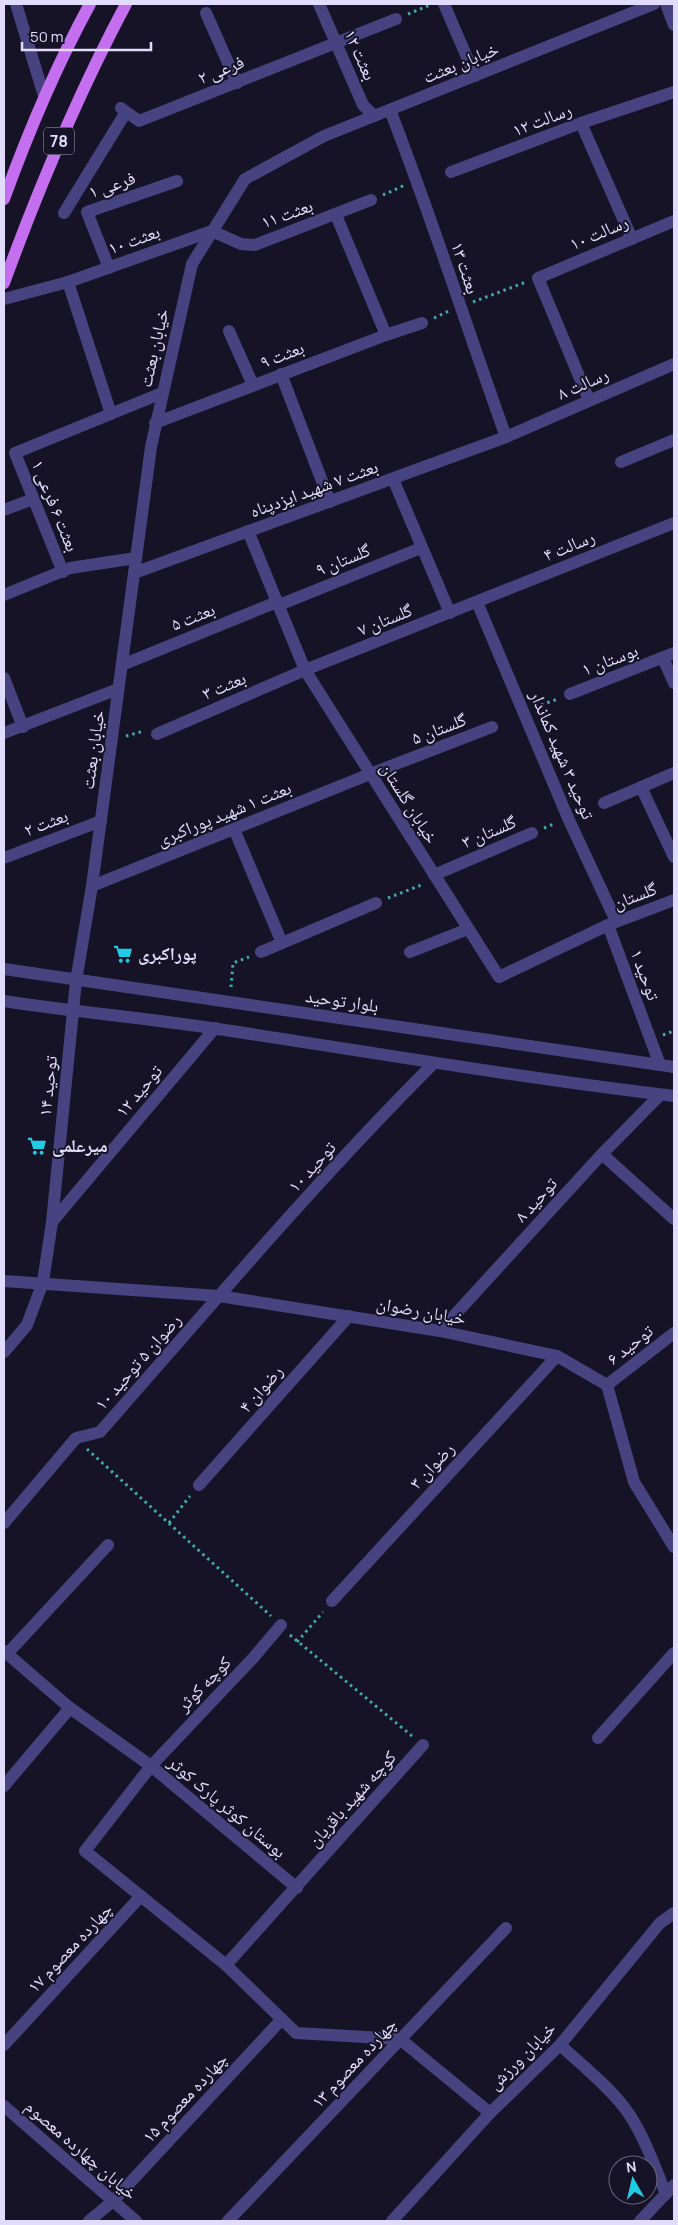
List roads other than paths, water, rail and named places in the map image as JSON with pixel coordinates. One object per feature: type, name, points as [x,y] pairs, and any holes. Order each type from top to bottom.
[{"type":"main road","name":"78","points":[[4,199],[60,59],[90,4]]},
{"type":"main road","name":"78","points":[[4,283],[58,144],[92,67],[126,4]]},
{"type":"street","points":[[16,4],[44,96]]},
{"type":"street","name":"بعثت ۱۲","points":[[319,4],[363,105],[374,116]]},
{"type":"street","points":[[444,4],[475,76]]},
{"type":"street","name":"خیابان بعثت","points":[[76,981],[92,886],[155,423],[192,264],[245,179],[324,136],[654,4]]},
{"type":"street","points":[[206,13],[237,82]]},
{"type":"street","name":"فرعی ۲","points":[[64,213],[124,110],[139,121],[396,19]]},
{"type":"street","name":"رسالت ۱۲","points":[[451,172],[581,123],[674,92]]},
{"type":"street","name":"بعثت ۱۳","points":[[390,110],[417,180],[459,307],[506,437]]},
{"type":"street","points":[[581,123],[632,238]]},
{"type":"street","name":"فرعی ۱","points":[[109,268],[87,212],[177,181]]},
{"type":"street","points":[[336,215],[371,200]]},
{"type":"street","name":"بعثت ۱۱","points":[[212,231],[241,244],[255,244],[336,215],[386,335]]},
{"type":"street","name":"رسالت ۱۰","points":[[589,400],[538,278],[674,221]]},
{"type":"street","name":"بعثت ۱۰","points":[[4,300],[68,282],[212,231]]},
{"type":"street","points":[[68,282],[111,414],[162,393]]},
{"type":"street","name":"بعثت ۹","points":[[155,423],[281,374],[422,323]]},
{"type":"street","points":[[229,331],[253,385]]},
{"type":"street","name":"رسالت ۸","points":[[506,437],[674,364]]},
{"type":"street","points":[[281,374],[330,502]]},
{"type":"street","name":"بعثت ۶ فرعی ۱","points":[[67,570],[33,498],[15,453],[111,414]]},
{"type":"street","name":"بعثت ۷ شهید ایزدپناه","points":[[134,573],[506,437]]},
{"type":"street","points":[[621,462],[674,440]]},
{"type":"street","points":[[393,478],[450,613]]},
{"type":"street","points":[[4,510],[33,498]]},
{"type":"street","name":"رسالت ۴","points":[[477,602],[674,523]]},
{"type":"street","name":"خیابان گلستان","points":[[248,532],[305,670],[499,978],[612,923]]},
{"type":"street","name":"گلستان ۹","points":[[278,604],[421,548]]},
{"type":"street","points":[[4,594],[67,570],[136,558]]},
{"type":"street","name":"گلستان ۷","points":[[305,670],[477,602]]},
{"type":"street","name":"توحید ۳ شهید کماندار","points":[[477,602],[612,923]]},
{"type":"street","name":"بعثت ۵","points":[[122,665],[278,604]]},
{"type":"street","name":"بوستان ۱","points":[[570,694],[668,656],[674,683]]},
{"type":"street","name":"بعثت ۳","points":[[157,734],[305,670]]},
{"type":"street","points":[[4,678],[23,726]]},
{"type":"street","points":[[4,733],[118,689]]},
{"type":"street","name":"گلستان ۵","points":[[370,774],[492,727]]},
{"type":"street","points":[[604,803],[674,773]]},
{"type":"street","name":"بعثت ۱ شهید پوراکبری","points":[[92,886],[370,774]]},
{"type":"street","points":[[641,787],[674,857]]},
{"type":"street","name":"بعثت ۲","points":[[4,858],[101,821]]},
{"type":"street","points":[[234,829],[282,943]]},
{"type":"street","name":"گلستان ۳","points":[[435,877],[532,833]]},
{"type":"street","name":"گلستان","points":[[612,923],[674,900]]},
{"type":"street","points":[[262,952],[376,903]]},
{"type":"street","name":"توحید ۱","points":[[612,923],[660,1065]]},
{"type":"street","points":[[410,952],[468,929]]},
{"type":"street","name":"بلوار توحید","points":[[4,969],[674,1067]]},
{"type":"street","name":"توحید ۱۴","points":[[4,1352],[27,1325],[43,1282],[52,1222],[76,981]]},
{"type":"street","points":[[4,1001],[74,1012],[215,1028],[433,1064],[674,1096]]},
{"type":"street","name":"توحید ۱۲","points":[[52,1222],[215,1028]]},
{"type":"street","name":"توحید ۱۰","points":[[219,1296],[396,1101],[433,1064]]},
{"type":"street","name":"توحید ۸","points":[[440,1331],[602,1154],[660,1094]]},
{"type":"street","points":[[602,1154],[674,1219]]},
{"type":"street","name":"خیابان رضوان","points":[[4,1281],[43,1282],[219,1296],[440,1331],[557,1356],[607,1385]]},
{"type":"street","name":"رضوان ۵ توحید ۱۰","points":[[4,1523],[76,1438],[100,1432],[219,1296]]},
{"type":"street","name":"رضوان ۴","points":[[199,1485],[349,1316]]},
{"type":"street","name":"توحید ۶","points":[[607,1385],[674,1333]]},
{"type":"street","name":"رضوان ۳","points":[[332,1601],[557,1356]]},
{"type":"street","points":[[607,1385],[634,1482],[674,1547]]},
{"type":"street","points":[[108,1545],[5,1653],[70,1708],[151,1766]]},
{"type":"street","name":"کوچه کوثر","points":[[151,1766],[254,1657],[281,1625]]},
{"type":"street","points":[[598,1738],[674,1653]]},
{"type":"street","points":[[4,1786],[70,1708]]},
{"type":"street","name":"کوچه شهید باقریان","points":[[226,1965],[424,1745]]},
{"type":"street","name":"بوستان کوثر پارک کوثر","points":[[296,1888],[151,1766],[85,1852],[226,1965],[296,2033],[400,2039]]},
{"type":"street","name":"چهارده معصوم ۱۷","points":[[4,2045],[141,1896]]},
{"type":"street","name":"خیابان ورزش","points":[[392,2221],[490,2113],[560,2045],[660,1923],[674,1913]]},
{"type":"street","name":"چهارده معصوم ۱۳","points":[[228,2221],[506,1928]]},
{"type":"street","name":"چهارده معصوم ۱۵","points":[[89,2221],[113,2201],[282,2020]]},
{"type":"street","points":[[400,2039],[490,2113]]},
{"type":"street","points":[[560,2045],[594,2075],[624,2108],[670,2189],[645,2219]]},
{"type":"street","name":"خیابان چهارده معصوم","points":[[5,2108],[136,2221]]},
{"type":"place","name":"پوراکبری","points":[[123,954]]},
{"type":"place","name":"میرعلمی","points":[[37,1146]]}]
